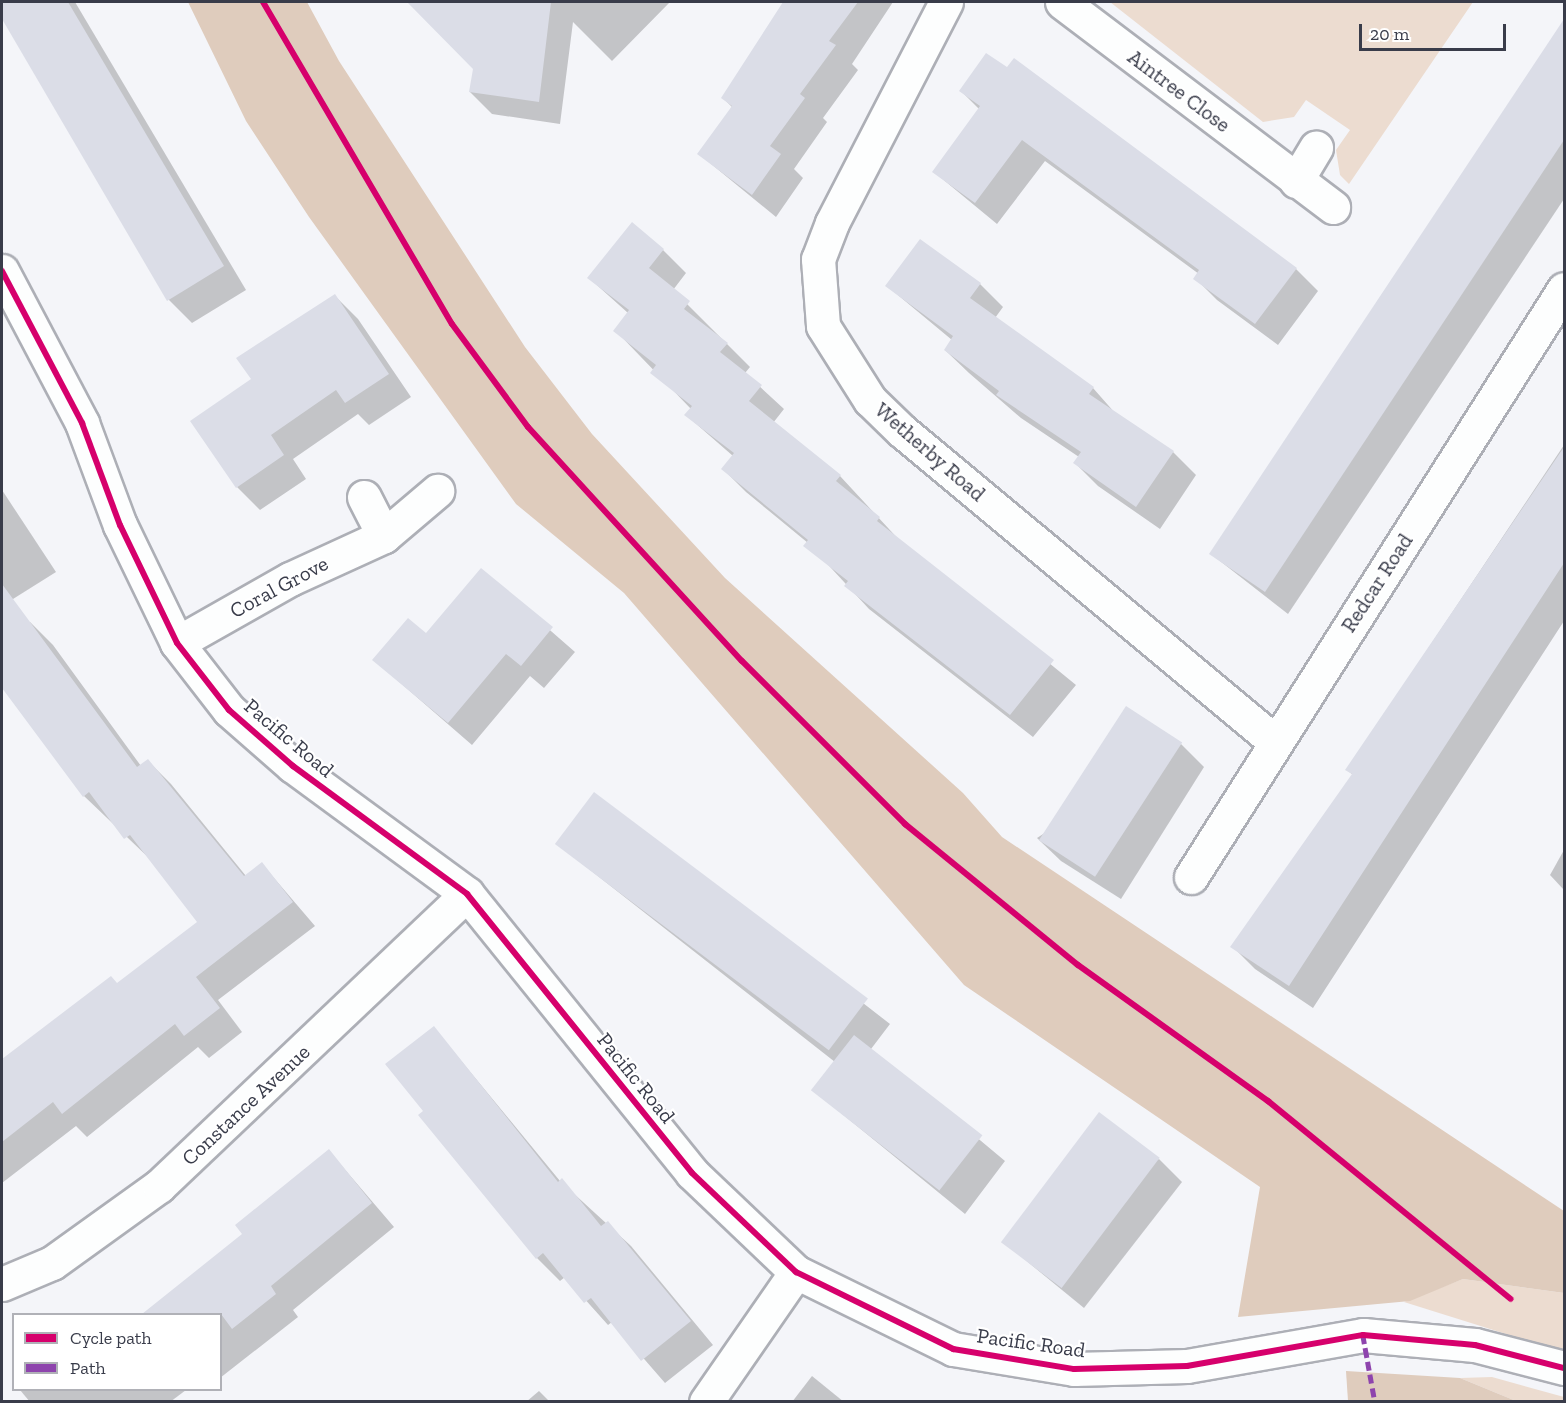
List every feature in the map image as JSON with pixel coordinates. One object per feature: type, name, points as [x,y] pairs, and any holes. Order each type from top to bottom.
[{"type":"street","name":"Wetherby Road","points":[[946,2],[828,232],[818,259],[823,326],[870,400],[902,431],[1275,742]]},
{"type":"street","name":"Aintree Close","points":[[1062,2],[1333,207]]},
{"type":"street","points":[[1296,181],[1317,148]]},
{"type":"street","name":"Pacific Road","points":[[2,271],[82,423],[120,525],[177,643],[230,710],[293,766],[467,894],[692,1173],[796,1272],[953,1349],[1074,1369],[1188,1366],[1363,1335],[1475,1345],[1564,1368]]},
{"type":"street","name":"Redcar Road","points":[[1191,877],[1564,289]]},
{"type":"street","name":"Coral Grove","points":[[177,643],[290,579],[384,536],[436,491]]},
{"type":"street","points":[[364,497],[384,536]]},
{"type":"street","name":"Constance Avenue","points":[[2,1284],[52,1263],[159,1186],[467,894]]},
{"type":"street","points":[[706,1401],[796,1272]]},
{"type":"shaded area","points":[[188,2],[307,2],[339,61],[525,347],[592,434],[725,578],[963,793],[1002,837],[1564,1211],[1564,1293],[1463,1279],[1410,1301],[1238,1317],[1260,1187],[964,985],[624,593],[516,504],[309,217],[246,121]]},
{"type":"shaded area","points":[[1110,2],[1473,2],[1349,184],[1340,175],[1336,150],[1350,130],[1306,100],[1294,117],[1263,122]]},
{"type":"shaded area","points":[[1463,1279],[1564,1293],[1564,1352],[1404,1302]]},
{"type":"shaded area","points":[[1346,1371],[1460,1378],[1516,1401],[1348,1401]]},
{"type":"shaded area","points":[[1492,1377],[1564,1397],[1564,1401],[1516,1401],[1460,1378]]},
{"type":"building","points":[[2,2],[68,2],[224,266],[167,301],[2,19]]},
{"type":"building","points":[[407,2],[551,2],[539,102],[469,92],[473,69]]},
{"type":"building","points":[[783,2],[858,2],[829,41],[836,45],[800,94],[805,98],[770,146],[781,154],[752,195],[697,154],[732,106],[721,98]]},
{"type":"building","points":[[1564,19],[1564,140],[1265,592],[1209,554]]},
{"type":"building","points":[[986,53],[1007,67],[1014,58],[1297,268],[1255,324],[1193,279],[1199,270],[1022,140],[975,203],[932,172],[980,106],[959,91]]},
{"type":"building","points":[[632,222],[664,249],[649,268],[690,301],[684,309],[728,343],[720,352],[762,385],[749,401],[841,475],[836,481],[880,517],[877,521],[1054,660],[1010,715],[844,586],[848,581],[803,546],[808,540],[721,469],[734,453],[684,415],[692,406],[650,373],[656,365],[613,331],[629,310],[587,278]]},
{"type":"building","points":[[920,239],[981,283],[970,298],[1094,387],[1089,394],[1174,451],[1136,507],[1073,463],[1081,452],[996,395],[999,391],[944,350],[953,336],[885,286]]},
{"type":"building","points":[[335,294],[389,374],[345,403],[336,390],[271,435],[284,455],[236,488],[190,421],[251,379],[236,358]]},
{"type":"building","points":[[1564,447],[1564,563],[1289,986],[1230,947],[1352,774],[1345,770]]},
{"type":"building","points":[[481,568],[553,627],[521,666],[506,654],[448,723],[372,660],[408,618],[426,633]]},
{"type":"building","points":[[2,584],[137,767],[148,759],[244,876],[262,862],[293,902],[196,977],[220,1008],[184,1036],[175,1024],[62,1114],[53,1102],[2,1142],[2,1059],[111,976],[117,983],[197,922],[130,835],[124,839],[89,792],[83,797],[2,688]]},
{"type":"building","points":[[1126,706],[1182,742],[1095,877],[1039,840]]},
{"type":"building","points":[[594,792],[868,998],[829,1050],[555,844]]},
{"type":"building","points":[[434,1026],[558,1182],[562,1178],[601,1226],[608,1221],[691,1321],[641,1361],[591,1298],[584,1303],[543,1253],[536,1259],[418,1115],[423,1111],[385,1064]]},
{"type":"building","points":[[854,1035],[982,1135],[939,1191],[811,1090]]},
{"type":"building","points":[[1099,1112],[1160,1158],[1062,1288],[1001,1242]]},
{"type":"building","points":[[329,1149],[372,1203],[271,1286],[276,1294],[232,1329],[222,1313],[143,1313],[242,1234],[235,1225]]},
{"type":"marked path","points":[[1363,1335],[1375,1402]]},
{"type":"cycle path","points":[[263,2],[452,324],[528,427],[742,661],[905,824],[1078,965],[1268,1101],[1511,1299]]},
{"type":"cycle path","points":[[2,271],[82,423],[120,525],[177,643],[229,710],[293,766],[467,894],[692,1173],[796,1272],[953,1349],[1074,1369],[1187,1366],[1363,1335],[1475,1345],[1564,1368]]}]
